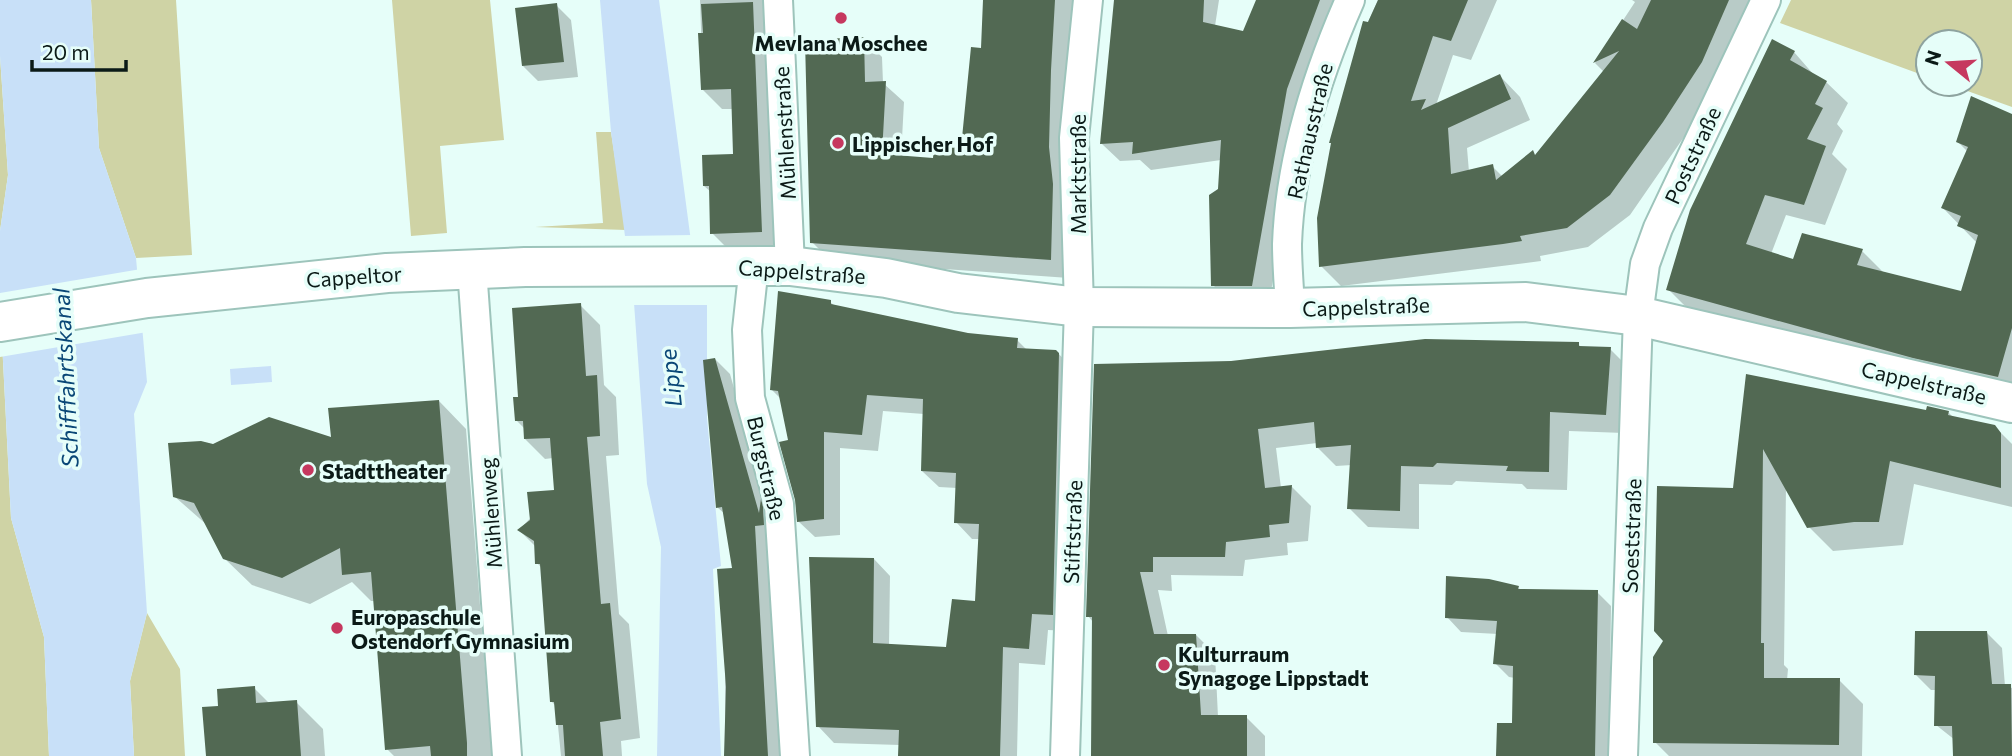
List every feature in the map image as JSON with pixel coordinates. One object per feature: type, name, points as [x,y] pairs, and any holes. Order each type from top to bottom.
[{"type":"street","name":"Mühlenstraße","points":[[772,265],[778,0]]},
{"type":"street","name":"Marktstraße","points":[[1079,307],[1074,138],[1088,0]]},
{"type":"street","name":"Rathausstraße","points":[[1290,308],[1287,244],[1293,181],[1327,51],[1350,0]]},
{"type":"street","name":"Poststraße","points":[[1638,316],[1645,264],[1658,228],[1766,0]]},
{"type":"street","name":"Cappelstraße","points":[[712,266],[772,265],[886,278],[958,293],[1079,307],[1290,308],[1526,302],[1638,316],[2012,403]]},
{"type":"street","name":"Burgstraße","points":[[772,265],[747,330],[750,398],[779,504],[795,756]]},
{"type":"street","name":"Cappeltor","points":[[0,322],[147,298],[297,281],[472,269],[712,266]]},
{"type":"street","name":"Mühlenweg","points":[[472,269],[508,756]]},
{"type":"street","name":"Stiftstraße","points":[[1065,756],[1079,307]]},
{"type":"street","name":"Soeststraße","points":[[1623,756],[1638,316]]},
{"type":"green space","points":[[91,0],[176,0],[192,255],[136,258],[99,148]]},
{"type":"green space","points":[[392,0],[490,0],[504,140],[440,146],[447,233],[411,236]]},
{"type":"green space","points":[[1791,0],[2012,0],[2012,107],[1984,97],[1984,28],[1914,28],[1914,72],[1780,23]]},
{"type":"green space","points":[[0,56],[8,175],[0,231]]},
{"type":"green space","points":[[596,132],[611,132],[626,230],[535,227],[603,223]]},
{"type":"green space","points":[[0,302],[11,518],[44,637],[49,756],[0,756]]},
{"type":"green space","points":[[147,613],[180,669],[185,756],[134,756],[130,681]]},
{"type":"water","name":"Schifffahrtskanal","points":[[0,0],[91,0],[99,148],[136,258],[147,382],[134,414],[147,613],[130,681],[134,756],[49,756],[44,637],[11,518],[0,302],[0,231],[8,175],[0,56]]},
{"type":"water","name":"Lippe","points":[[600,0],[659,0],[690,234],[707,303],[707,418],[721,566],[713,569],[721,756],[657,756],[661,547],[647,484],[634,303],[611,132]]},
{"type":"water","points":[[271,366],[272,382],[231,385],[230,369]]},
{"type":"pier","points":[[694,235],[711,305],[631,305],[623,236]]},
{"type":"pier","points":[[141,269],[147,332],[0,357],[0,293]]},
{"type":"building","points":[[983,0],[1055,0],[1049,147],[1053,184],[1051,260],[810,243],[805,40],[864,37],[865,82],[886,81],[882,154],[933,158],[934,146],[961,148],[971,47],[981,48]]},
{"type":"building","points":[[1114,0],[1204,0],[1203,22],[1243,31],[1256,0],[1320,0],[1287,89],[1252,286],[1211,286],[1209,195],[1218,189],[1221,140],[1132,154],[1133,142],[1100,144]]},
{"type":"building","points":[[1378,0],[1468,0],[1451,41],[1433,36],[1411,101],[1426,99],[1421,110],[1500,74],[1511,99],[1448,128],[1451,174],[1493,164],[1496,180],[1533,150],[1535,155],[1619,51],[1593,63],[1622,19],[1637,29],[1651,0],[1729,0],[1702,62],[1663,122],[1610,195],[1567,228],[1520,236],[1522,241],[1503,244],[1319,267],[1317,218],[1329,143],[1363,21],[1368,22]]},
{"type":"building","points":[[753,2],[762,232],[710,234],[709,186],[703,186],[702,155],[733,154],[731,89],[701,90],[698,33],[703,33],[701,4]]},
{"type":"building","points":[[557,3],[564,62],[522,66],[515,8]]},
{"type":"building","points":[[1772,39],[1795,51],[1790,60],[1827,81],[1815,104],[1823,108],[1807,139],[1826,146],[1804,205],[1765,195],[1746,244],[1793,259],[1802,233],[1863,249],[1857,265],[1961,291],[1978,235],[1957,226],[1961,216],[1941,208],[1968,147],[1956,142],[1970,98],[2012,114],[2012,328],[1998,377],[1913,358],[1666,290],[1690,210]]},
{"type":"building","points":[[778,291],[831,300],[831,304],[968,333],[1018,338],[1017,348],[1056,350],[1059,353],[1053,615],[1032,614],[1029,649],[1003,647],[1000,756],[898,756],[899,730],[816,727],[809,557],[874,558],[873,643],[946,647],[952,599],[975,601],[979,524],[954,523],[956,473],[921,471],[923,399],[867,395],[862,435],[824,432],[824,519],[797,522],[795,500],[779,442],[788,440],[778,391],[770,390]]},
{"type":"building","points":[[581,303],[586,376],[597,375],[600,436],[587,437],[601,604],[610,603],[621,719],[600,722],[603,756],[565,756],[563,725],[556,725],[554,702],[550,702],[540,564],[535,564],[534,541],[517,530],[530,520],[527,492],[554,490],[550,438],[524,439],[523,421],[515,421],[513,397],[518,397],[512,308]]},
{"type":"building","points":[[1425,339],[1579,342],[1579,346],[1611,347],[1606,415],[1550,412],[1549,472],[1506,471],[1508,466],[1437,463],[1433,467],[1401,466],[1400,511],[1347,509],[1351,445],[1316,448],[1314,422],[1258,429],[1265,488],[1292,485],[1289,523],[1269,525],[1270,537],[1226,542],[1225,557],[1153,557],[1153,572],[1140,572],[1154,634],[1196,634],[1201,715],[1247,715],[1247,756],[1091,756],[1092,617],[1086,617],[1094,364],[1231,361]]},
{"type":"building","points":[[715,358],[759,513],[761,499],[763,507],[764,525],[755,526],[768,756],[724,756],[726,687],[717,569],[732,568],[722,507],[716,508],[703,360]]},
{"type":"building","points":[[1746,374],[1926,410],[1927,406],[1949,411],[1948,415],[1995,425],[2001,433],[2001,488],[1890,461],[1879,522],[1807,528],[1763,449],[1761,643],[1764,643],[1764,678],[1840,678],[1839,745],[1653,743],[1653,657],[1663,641],[1654,631],[1657,486],[1733,488]]},
{"type":"building","name":"Stadttheater","points":[[439,400],[467,756],[431,756],[430,746],[385,750],[371,572],[342,575],[340,548],[282,578],[223,559],[194,503],[173,497],[168,443],[201,441],[213,444],[269,417],[331,437],[328,408]]},
{"type":"building","points":[[1446,576],[1489,579],[1519,586],[1518,589],[1598,590],[1595,756],[1496,756],[1497,723],[1512,723],[1513,666],[1493,664],[1497,621],[1445,618]]},
{"type":"building","points":[[1915,631],[1987,631],[1992,684],[2011,684],[2012,756],[1953,756],[1952,726],[1934,726],[1935,676],[1914,675]]},
{"type":"building","points":[[255,686],[256,703],[297,700],[301,756],[206,756],[202,707],[218,706],[217,689]]},
{"type":"place","name":"Mevlana Moschee","points":[[841,18]]},
{"type":"place","name":"Lippischer Hof","points":[[838,143]]},
{"type":"place","name":"Stadttheater","points":[[308,470]]},
{"type":"place","name":"Europaschule Ostendorf Gymnasium","points":[[337,628]]},
{"type":"place","name":"Kulturraum Synagoge Lippstadt","points":[[1164,665]]}]
